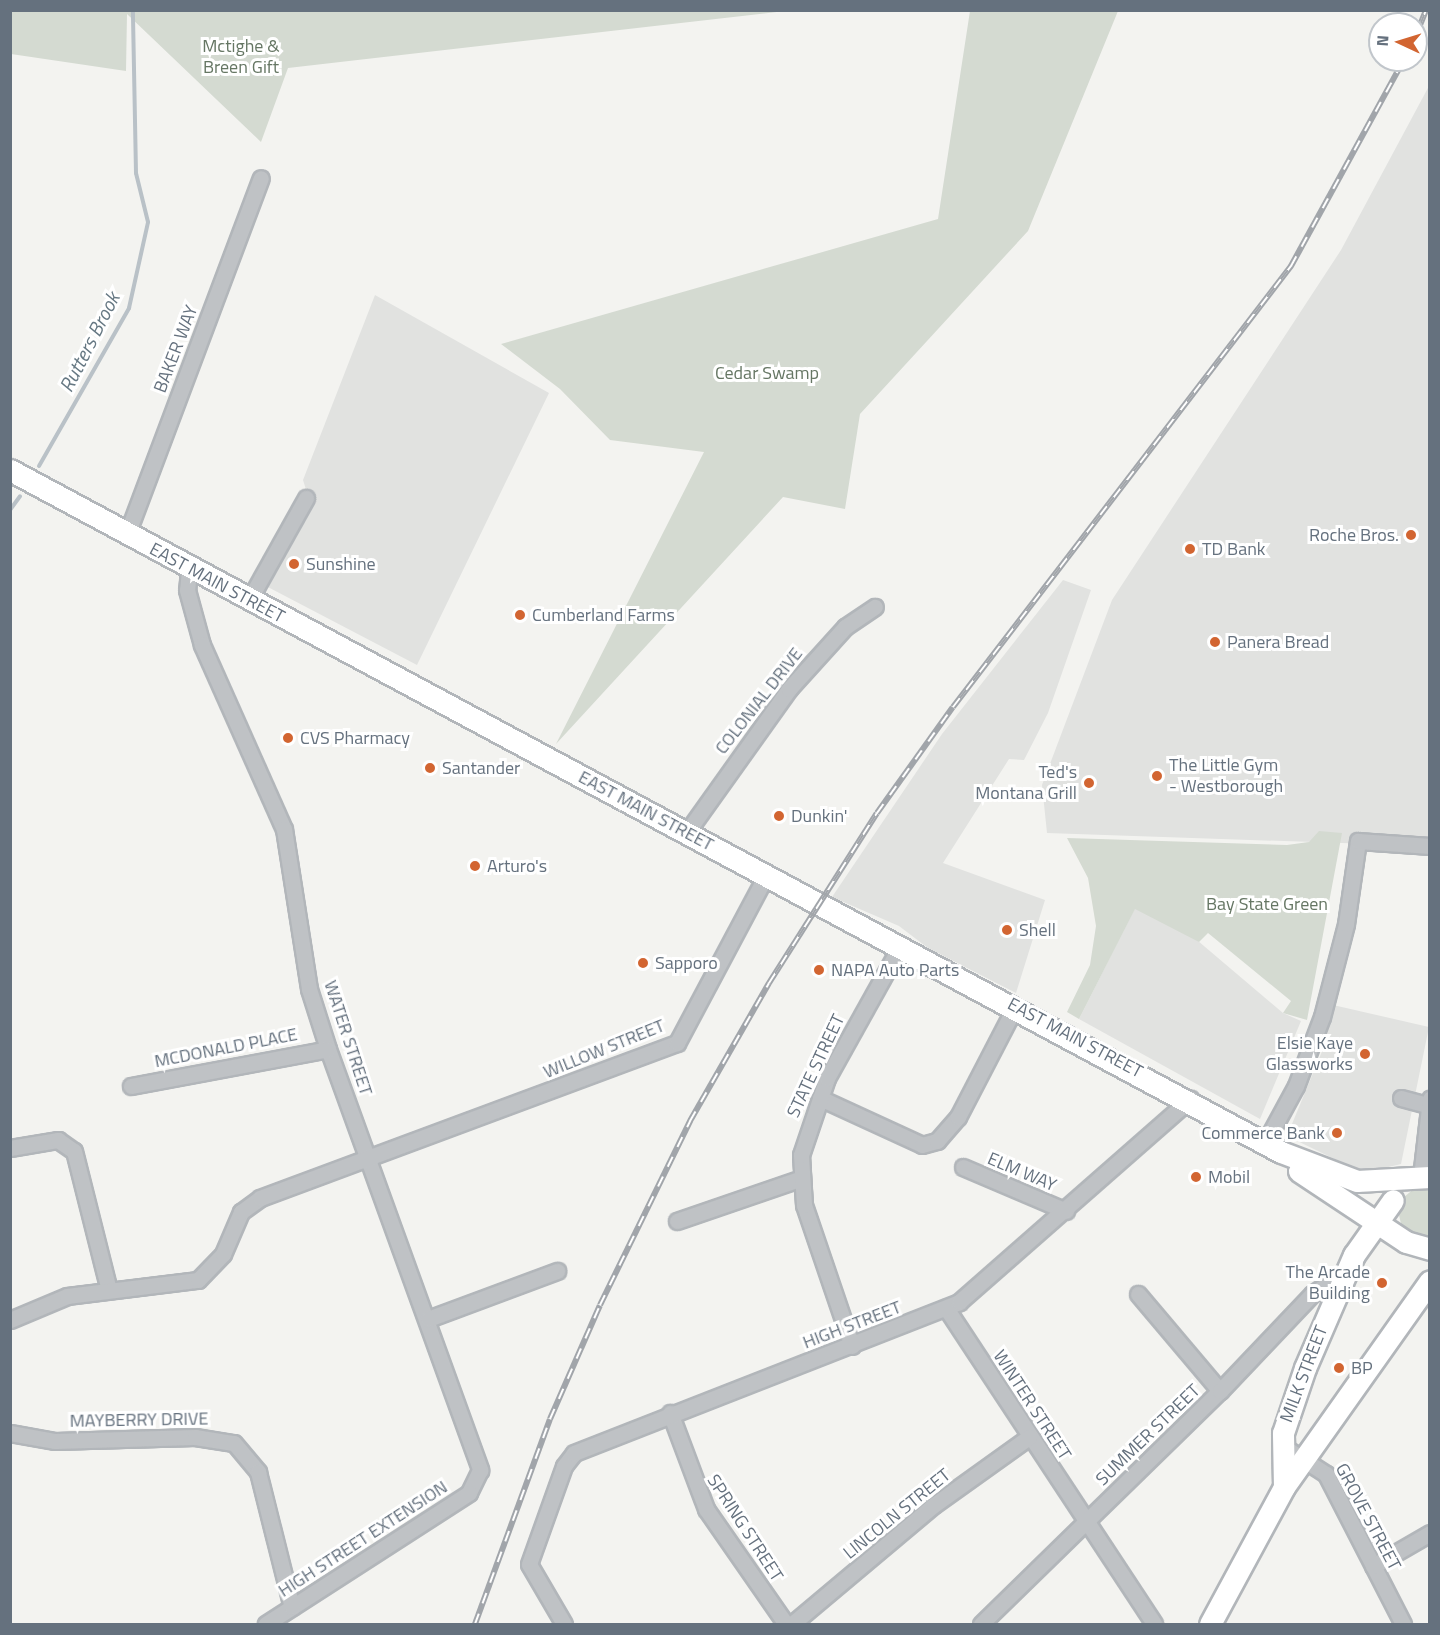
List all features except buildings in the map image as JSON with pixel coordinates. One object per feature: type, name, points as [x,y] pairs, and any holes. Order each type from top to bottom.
[{"type":"main road","name":"EAST MAIN STREET","points":[[10,470],[189,568],[1190,1100],[1273,1147],[1364,1182],[1421,1178]]},
{"type":"main road","name":"EAST MAIN STREET","points":[[1273,1147],[1287,1162],[1404,1241]]},
{"type":"main road","name":"MILK STREET","points":[[1284,1487],[1281,1445],[1285,1420],[1343,1274],[1376,1221],[1393,1200],[1421,1178]]},
{"type":"main road","points":[[1342,1200],[1356,1225],[1356,1251]]},
{"type":"main road","points":[[1393,1200],[1390,1220],[1404,1241],[1430,1264]]},
{"type":"main road","points":[[1404,1241],[1430,1249]]},
{"type":"main road","name":"MILK STREET","points":[[1210,1624],[1284,1487],[1430,1281]]},
{"type":"main road","name":"MILK STREET","points":[[1375,1358],[1430,1295]]},
{"type":"street","name":"BAKER WAY","points":[[127,534],[261,178]]},
{"type":"street","points":[[249,600],[306,498]]},
{"type":"street","name":"WATER STREET","points":[[189,568],[187,590],[202,645],[284,829],[309,989],[328,1049],[479,1460],[478,1483]]},
{"type":"street","name":"COLONIAL DRIVE","points":[[687,832],[789,689],[845,627],[875,607]]},
{"type":"street","points":[[1273,1147],[1322,1017],[1339,956],[1358,841],[1430,846]]},
{"type":"street","name":"WILLOW STREET","points":[[369,1161],[677,1042],[768,874]]},
{"type":"street","name":"STATE STREET","points":[[852,1346],[799,1179],[807,1133],[820,1098],[900,947]]},
{"type":"street","points":[[820,1098],[922,1145],[937,1141],[958,1118],[1016,1007]]},
{"type":"street","name":"MCDONALD PLACE","points":[[131,1086],[328,1049]]},
{"type":"street","points":[[1401,1098],[1429,1102],[1421,1178]]},
{"type":"street","name":"HIGH STREET","points":[[564,1624],[529,1564],[567,1459],[670,1413],[852,1346],[946,1308],[1066,1211],[1190,1100]]},
{"type":"street","points":[[10,1148],[58,1140],[74,1151],[109,1290]]},
{"type":"street","points":[[10,1320],[67,1296],[198,1280],[216,1265],[246,1206],[369,1161]]},
{"type":"street","name":"ELM WAY","points":[[963,1167],[1005,1189],[1066,1211]]},
{"type":"street","points":[[678,1221],[799,1179]]},
{"type":"street","points":[[428,1319],[557,1271]]},
{"type":"street","name":"SUMMER STREET","points":[[981,1624],[1220,1391],[1312,1294],[1343,1274]]},
{"type":"street","points":[[1138,1294],[1220,1391]]},
{"type":"street","name":"WINTER STREET","points":[[946,1308],[1154,1624]]},
{"type":"street","name":"SPRING STREET","points":[[670,1413],[705,1509],[786,1624]]},
{"type":"street","name":"MAYBERRY DRIVE","points":[[10,1433],[48,1440],[195,1437],[234,1443],[258,1472],[292,1607]]},
{"type":"street","name":"LINCOLN STREET","points":[[792,1624],[934,1505],[1029,1437]]},
{"type":"street","name":"GROVE STREET","points":[[1281,1445],[1305,1456],[1326,1474],[1403,1624]]},
{"type":"street","name":"HIGH STREET EXTENSION","points":[[266,1624],[478,1483]]},
{"type":"street","points":[[1373,1566],[1430,1533]]},
{"type":"shaded area","points":[[1429,86],[1429,846],[1047,833],[1042,785],[1112,600],[1341,250]]},
{"type":"shaded area","points":[[375,295],[549,393],[417,665],[264,585],[309,499],[303,480]]},
{"type":"shaded area","points":[[1063,580],[1091,590],[1048,713],[1024,760],[1009,759],[943,863],[1045,900],[1016,993],[928,948],[899,926],[832,897],[942,734]]},
{"type":"shaded area","points":[[1135,908],[1191,935],[1283,1013],[1301,1021],[1260,1119],[1079,1019]]},
{"type":"shaded area","points":[[1333,1005],[1429,1027],[1401,1164],[1372,1171],[1351,1167],[1287,1136],[1323,1049]]},
{"type":"green space","name":"Mctighe & Breen Gift","points":[[11,10],[785,11],[288,68],[261,142],[127,14],[126,71],[11,54]]},
{"type":"green space","name":"Cedar Swamp","points":[[970,11],[1118,11],[1028,231],[860,414],[845,509],[783,497],[556,744],[704,452],[610,440],[560,389],[501,344],[938,219]]},
{"type":"green space","name":"Bay State Green","points":[[1319,831],[1342,833],[1307,1020],[1283,1013],[1291,1001],[1208,933],[1199,942],[1135,909],[1079,1019],[1067,1012],[1090,965],[1096,926],[1088,878],[1067,838],[1287,845],[1309,842]]},
{"type":"green space","points":[[1429,1187],[1429,1242],[1402,1228],[1399,1215],[1404,1197],[1415,1188]]},
{"type":"waterway","name":"Rutters Brook","points":[[39,466],[129,308],[148,222],[136,173],[133,10]]},
{"type":"waterway","name":"Rutters Brook","points":[[10,510],[20,496]]},
{"type":"railway","points":[[475,1624],[550,1419],[600,1305],[690,1121],[769,983],[877,813],[953,707],[1291,266],[1397,72]]},
{"type":"place","name":"Roche Bros.","points":[[1411,535]]},
{"type":"place","name":"TD Bank","points":[[1190,549]]},
{"type":"place","name":"Sunshine","points":[[294,564]]},
{"type":"place","name":"Cumberland Farms","points":[[520,615]]},
{"type":"place","name":"Panera Bread","points":[[1215,642]]},
{"type":"place","name":"CVS Pharmacy","points":[[288,738]]},
{"type":"place","name":"Santander","points":[[430,768]]},
{"type":"place","name":"The Little Gym - Westborough","points":[[1157,776]]},
{"type":"place","name":"Ted's Montana Grill","points":[[1089,783]]},
{"type":"place","name":"Dunkin'","points":[[779,816]]},
{"type":"place","name":"Arturo's","points":[[475,866]]},
{"type":"place","name":"Shell","points":[[1007,930]]},
{"type":"place","name":"Sapporo","points":[[643,963]]},
{"type":"place","name":"NAPA Auto Parts","points":[[819,970]]},
{"type":"place","name":"Elsie Kaye Glassworks","points":[[1365,1054]]},
{"type":"place","name":"Commerce Bank","points":[[1337,1133]]},
{"type":"place","name":"Mobil","points":[[1196,1177]]},
{"type":"place","name":"The Arcade Building","points":[[1382,1283]]},
{"type":"place","name":"BP","points":[[1339,1368]]}]
